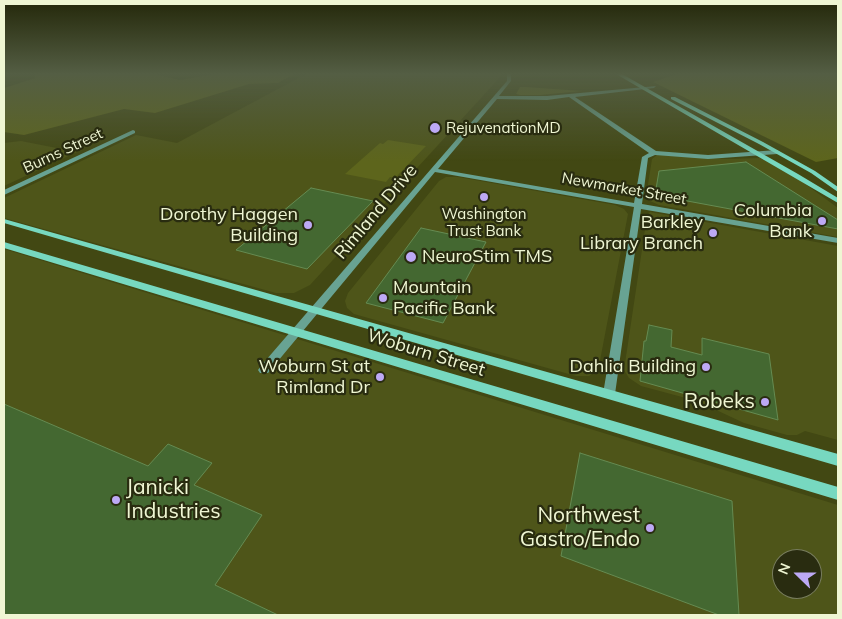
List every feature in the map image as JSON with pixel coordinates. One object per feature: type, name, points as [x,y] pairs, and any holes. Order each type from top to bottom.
[{"type":"main road","points":[[669,103],[760,154],[838,201]]},
{"type":"main road","points":[[684,103],[777,152],[838,190]]},
{"type":"main road","name":"Woburn Street","points":[[4,222],[838,460]]},
{"type":"main road","name":"Woburn Street","points":[[4,245],[838,494]]},
{"type":"street","name":"Rimland Drive","points":[[264,370],[491,103]]},
{"type":"street","points":[[580,103],[654,153]]},
{"type":"street","name":"Burns Street","points":[[4,193],[133,132]]},
{"type":"street","points":[[609,394],[645,157],[654,153],[708,157],[777,152]]},
{"type":"street","name":"Newmarket Street","points":[[434,170],[838,241]]},
{"type":"shaded area","points":[[4,103],[188,103],[155,113],[124,109],[24,135],[4,132]]},
{"type":"shaded area","points":[[252,103],[477,103],[310,285],[294,293],[276,293],[4,218],[4,198],[136,135],[177,143]]},
{"type":"shaded area","points":[[696,103],[838,103],[838,158],[816,162]]},
{"type":"shaded area","points":[[388,140],[426,146],[395,178],[390,177],[386,182],[345,174],[380,143],[383,144]]},
{"type":"shaded area","points":[[21,141],[77,152],[4,186],[4,143]]},
{"type":"shaded area","points":[[657,155],[726,159],[760,158],[793,175],[838,208],[838,237],[659,205],[650,201],[646,197],[652,159]]},
{"type":"shaded area","points":[[446,177],[458,177],[615,205],[624,209],[628,214],[598,371],[589,376],[576,376],[354,314],[347,308],[345,301],[348,293],[439,181]]},
{"type":"shaded area","points":[[650,212],[838,246],[838,440],[805,431],[797,435],[787,435],[744,423],[697,401],[641,386],[629,378],[624,370],[647,216]]},
{"type":"shaded area","points":[[4,249],[838,505],[838,615],[4,615]]},
{"type":"building","points":[[746,162],[838,220],[838,229],[655,195],[659,171]]},
{"type":"building","name":"Dorothy Haggen Building","points":[[311,188],[373,201],[307,269],[236,250]]},
{"type":"building","points":[[421,228],[486,242],[443,323],[366,303]]},
{"type":"building","name":"Dahlia Building","points":[[649,325],[672,330],[671,347],[702,355],[702,338],[769,354],[778,420],[640,381],[644,341],[646,341]]},
{"type":"building","name":"Janicki Industries","points":[[4,404],[148,466],[168,444],[212,463],[194,485],[262,515],[215,585],[278,615],[4,615]]},
{"type":"building","name":"Northwest Gastro/Endo","points":[[580,453],[732,501],[739,615],[719,615],[561,556]]},
{"type":"place","name":"RejuvenationMD","points":[[435,128]]},
{"type":"place","name":"Washington Trust Bank","points":[[484,197]]},
{"type":"place","name":"Columbia Bank","points":[[822,221]]},
{"type":"place","name":"Dorothy Haggen Building","points":[[308,225]]},
{"type":"place","name":"Barkley Library Branch","points":[[713,233]]},
{"type":"place","name":"NeuroStim TMS","points":[[411,257]]},
{"type":"place","name":"Mountain Pacific Bank","points":[[383,298]]},
{"type":"place","name":"Dahlia Building","points":[[706,367]]},
{"type":"place","name":"Woburn St at Rimland Dr","points":[[380,377]]},
{"type":"place","name":"Robeks","points":[[765,402]]},
{"type":"place","name":"Janicki Industries","points":[[116,500]]},
{"type":"place","name":"Northwest Gastro/Endo","points":[[650,528]]}]
